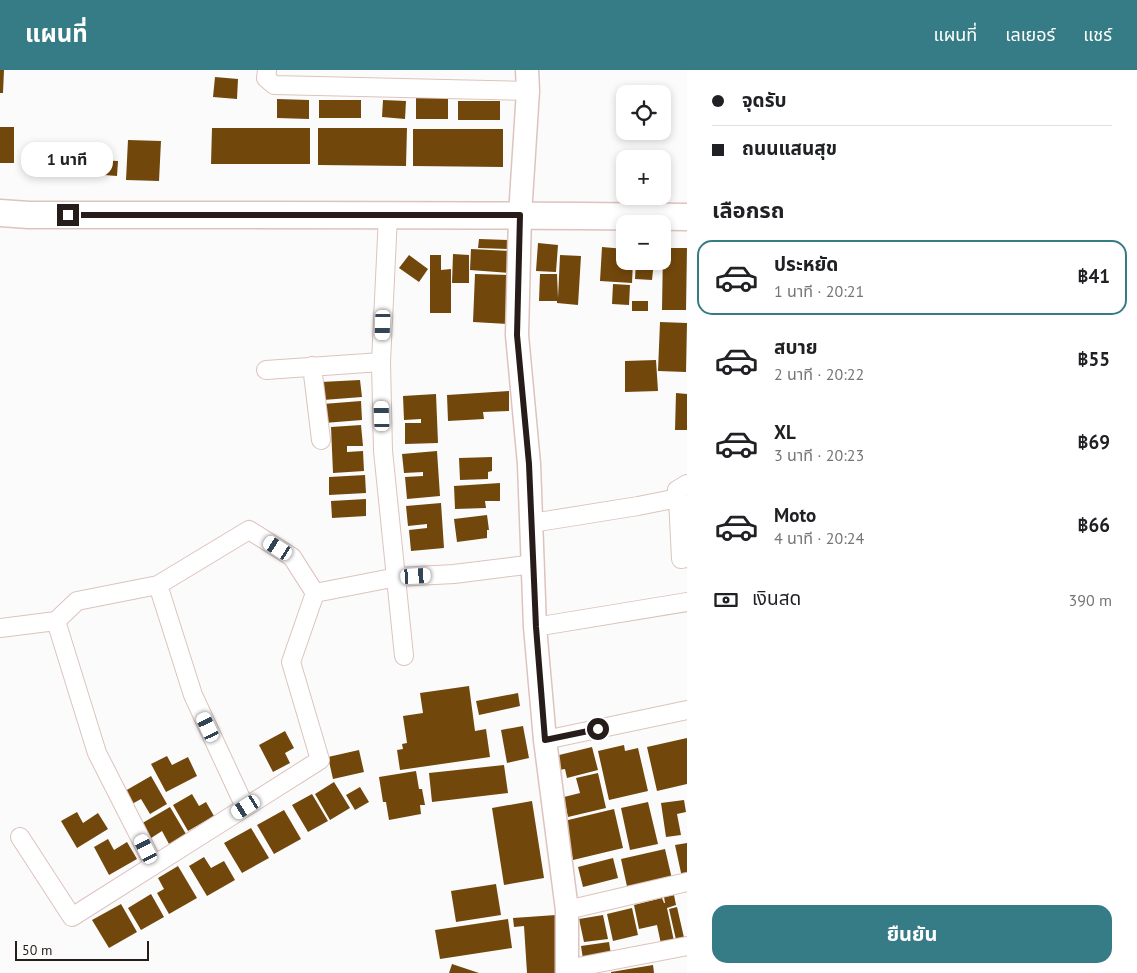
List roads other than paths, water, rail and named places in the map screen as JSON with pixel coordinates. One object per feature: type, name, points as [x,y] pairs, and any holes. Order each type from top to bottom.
[{"type":"main road","points":[[0,215],[520,215],[687,217]]},
{"type":"street","points":[[267,70],[266,78],[274,85],[527,80],[520,215],[517,335],[529,464],[536,627],[545,740],[567,910],[567,971],[687,946]]},
{"type":"street","points":[[388,216],[381,362],[383,451],[404,656]]},
{"type":"street","points":[[266,370],[381,362]]},
{"type":"street","points":[[312,366],[321,440]]},
{"type":"street","points":[[532,523],[638,506],[683,491],[681,559],[687,558]]},
{"type":"street","points":[[0,628],[56,621],[77,600],[158,585],[249,530],[292,557],[315,593]]},
{"type":"street","points":[[315,593],[397,577],[454,574],[534,564]]},
{"type":"street","points":[[158,585],[193,695],[246,807]]},
{"type":"street","points":[[20,837],[72,917],[320,760],[291,662],[315,593]]},
{"type":"street","points":[[536,627],[687,602]]},
{"type":"street","points":[[56,621],[97,753],[154,865]]},
{"type":"street","points":[[545,740],[687,710]]},
{"type":"street","points":[[567,910],[687,882]]}]
